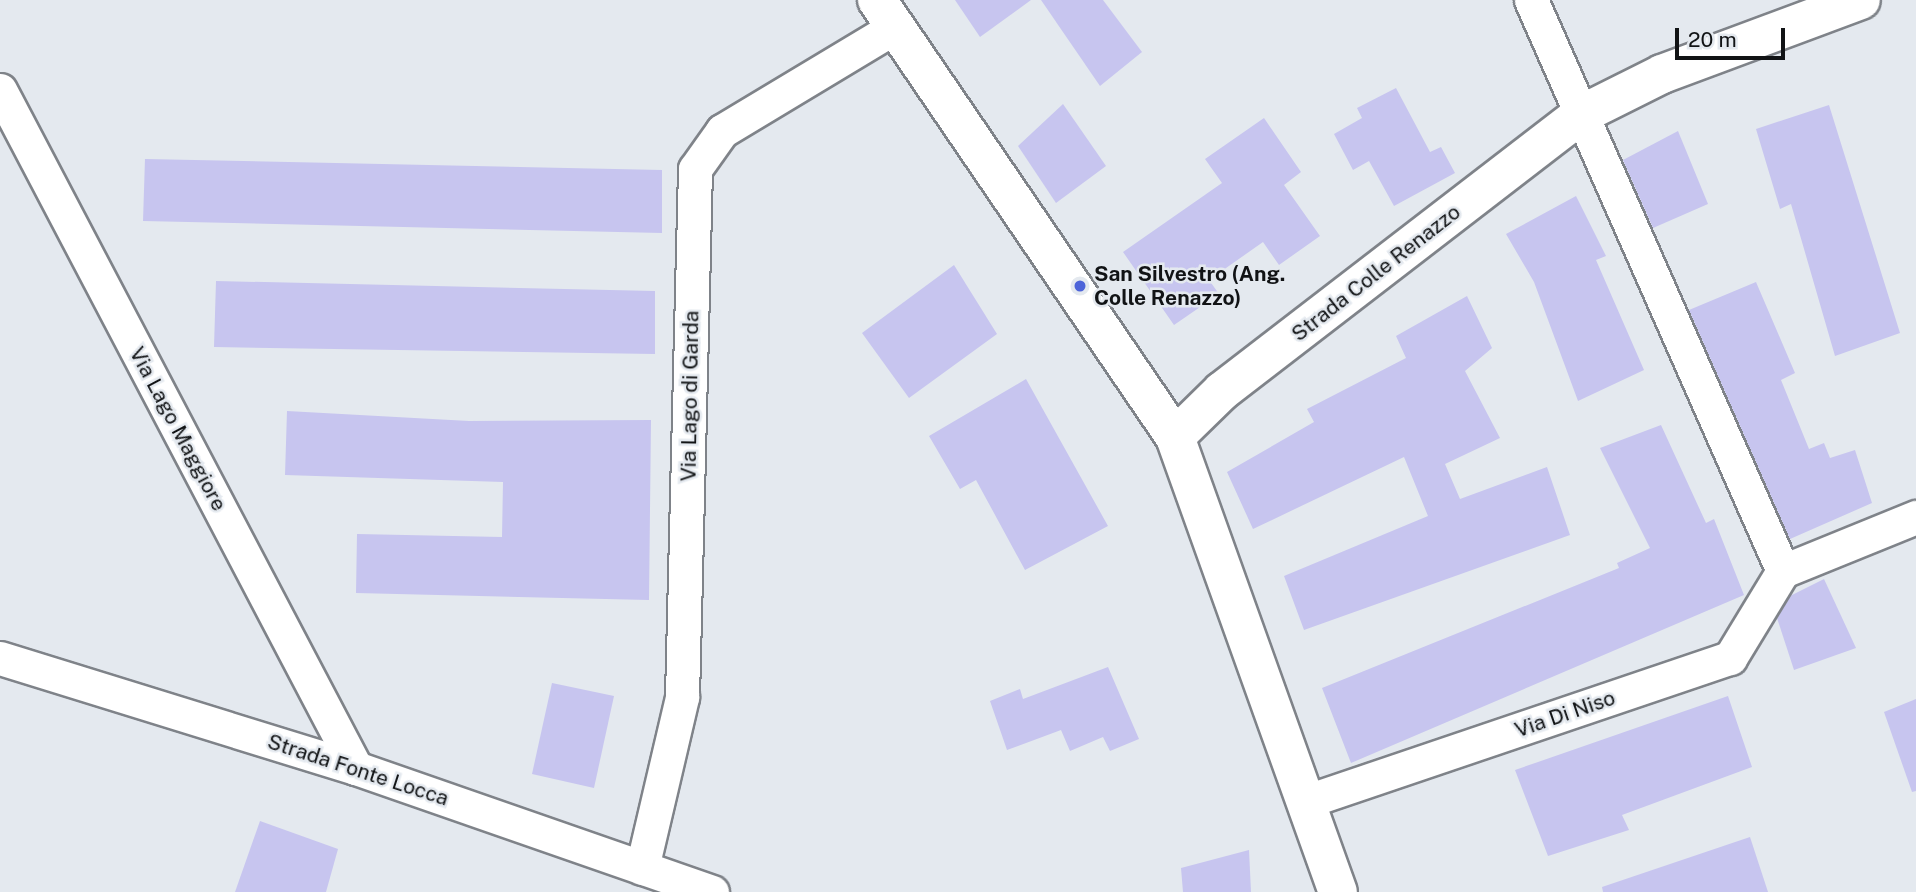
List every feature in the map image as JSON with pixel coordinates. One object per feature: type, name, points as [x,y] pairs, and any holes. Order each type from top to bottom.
[{"type":"street","points":[[1531,0],[1783,571],[1916,517]]},
{"type":"street","name":"Strada Colle Renazzo","points":[[1175,437],[1222,391],[1583,114],[1662,74],[1861,0]]},
{"type":"street","points":[[886,13],[1175,437],[1338,892]]},
{"type":"street","name":"Via Lago di Garda","points":[[642,868],[682,697],[695,169],[722,131],[886,13]]},
{"type":"street","name":"Via Lago Maggiore","points":[[0,90],[356,768]]},
{"type":"street","name":"Via Di Niso","points":[[1304,802],[1730,658],[1783,571]]},
{"type":"street","name":"Strada Fonte Locca","points":[[0,658],[356,768],[642,868],[689,890]]},
{"type":"building","points":[[955,0],[1031,0],[980,37]]},
{"type":"building","points":[[1041,0],[1103,0],[1142,52],[1100,86]]},
{"type":"building","points":[[1396,88],[1430,152],[1441,147],[1455,173],[1394,206],[1369,161],[1353,170],[1334,134],[1362,118],[1357,108]]},
{"type":"building","points":[[1063,104],[1106,166],[1056,203],[1018,146]]},
{"type":"building","points":[[1829,105],[1900,333],[1835,356],[1791,204],[1780,209],[1756,129]]},
{"type":"building","points":[[1264,118],[1301,172],[1284,185],[1320,236],[1279,265],[1263,242],[1209,280],[1219,294],[1174,325],[1123,252],[1222,183],[1205,159]]},
{"type":"building","points":[[1678,131],[1708,204],[1653,228],[1623,160]]},
{"type":"building","points":[[145,159],[662,170],[662,233],[143,221]]},
{"type":"building","points":[[1576,196],[1606,256],[1596,260],[1644,370],[1578,401],[1534,282],[1506,234]]},
{"type":"building","points":[[954,265],[997,334],[909,398],[862,333]]},
{"type":"building","points":[[216,281],[655,291],[655,354],[214,347]]},
{"type":"building","points":[[1756,282],[1795,373],[1781,380],[1809,449],[1824,443],[1830,458],[1855,450],[1872,503],[1790,539],[1689,310]]},
{"type":"building","points":[[1467,296],[1492,348],[1465,371],[1500,438],[1445,464],[1460,499],[1547,467],[1570,535],[1304,630],[1284,576],[1428,516],[1404,457],[1253,529],[1227,472],[1314,422],[1307,409],[1406,358],[1396,336]]},
{"type":"building","points":[[1026,379],[1108,526],[1025,570],[976,480],[960,489],[929,436]]},
{"type":"building","points":[[287,411],[469,421],[651,420],[649,600],[356,593],[357,534],[502,537],[503,482],[285,475]]},
{"type":"building","points":[[1661,425],[1706,523],[1714,519],[1744,595],[1351,763],[1322,688],[1619,568],[1617,563],[1650,548],[1600,448]]},
{"type":"building","points":[[1824,579],[1856,648],[1794,670],[1777,618],[1790,596]]},
{"type":"building","points":[[1108,667],[1139,739],[1110,751],[1103,737],[1070,751],[1061,730],[1007,750],[990,701],[1020,689],[1023,699]]},
{"type":"building","points":[[552,683],[614,696],[594,788],[532,774]]},
{"type":"building","points":[[1728,696],[1752,767],[1622,815],[1629,830],[1548,856],[1515,770]]},
{"type":"building","points":[[1916,699],[1916,791],[1912,792],[1884,712]]},
{"type":"building","points":[[260,821],[338,849],[326,892],[235,892]]},
{"type":"building","points":[[1750,837],[1768,892],[1603,892],[1602,887]]},
{"type":"building","points":[[1249,850],[1251,892],[1183,892],[1181,868]]},
{"type":"place","name":"San Silvestro (Ang. Colle Renazzo)","points":[[1080,286]]}]
